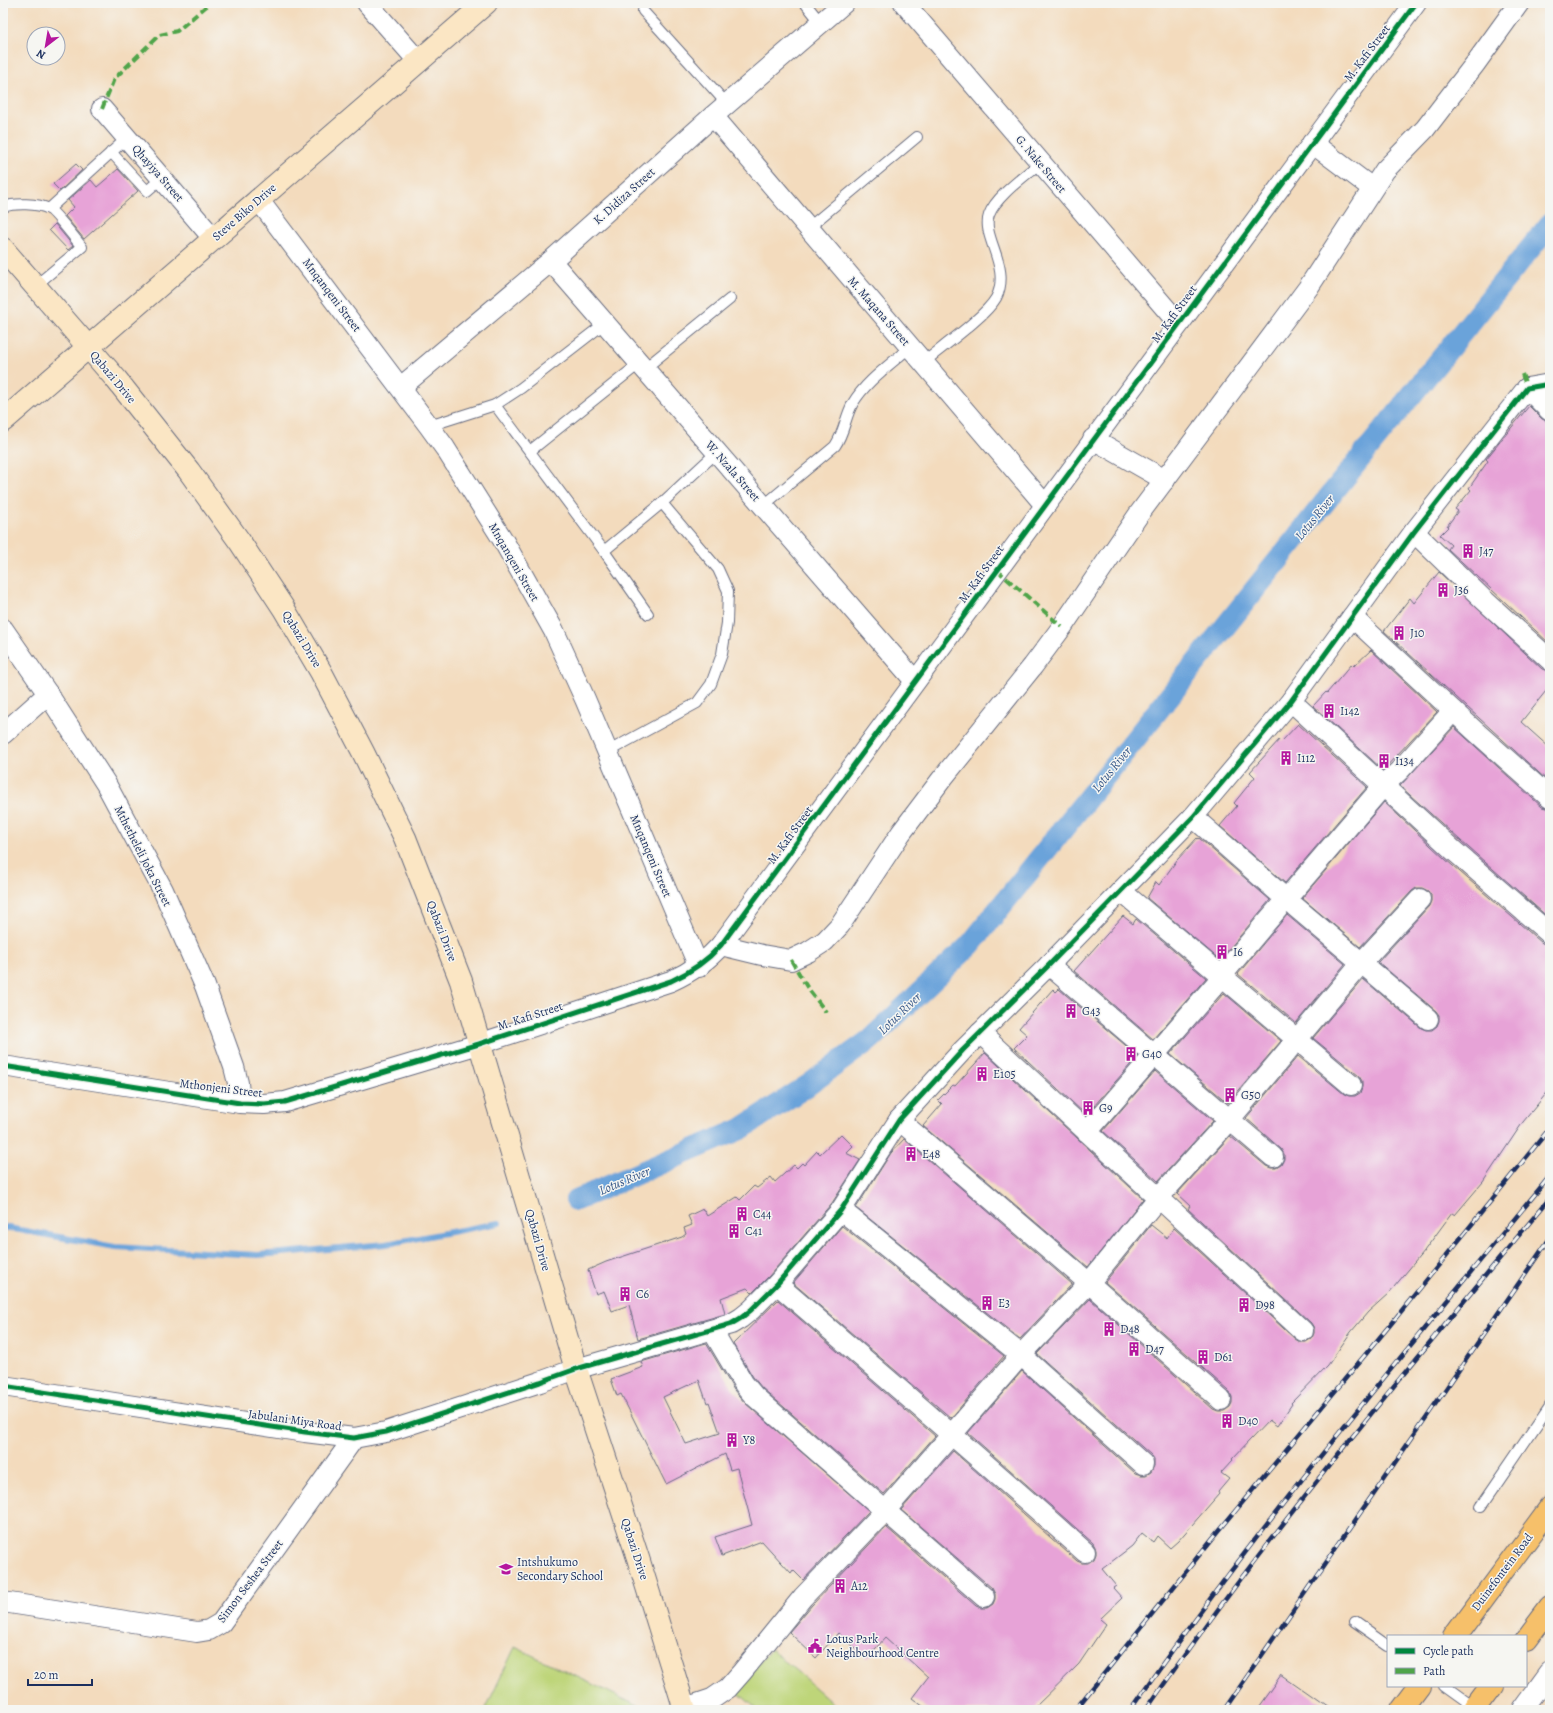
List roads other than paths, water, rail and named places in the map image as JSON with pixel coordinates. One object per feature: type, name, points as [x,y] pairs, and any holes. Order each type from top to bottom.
[{"type":"main road","name":"Duinefontein Road","points":[[1456,1635],[1550,1508]]},
{"type":"main road","points":[[1527,1639],[1550,1608]]},
{"type":"main road","points":[[1400,1710],[1417,1687]]},
{"type":"main road","points":[[1475,1710],[1491,1687]]},
{"type":"street","points":[[367,3],[419,62]]},
{"type":"street","name":"Steve Biko Drive","points":[[3,421],[486,3]]},
{"type":"street","name":"K. Didiza Street","points":[[401,387],[551,261],[720,110],[844,3]]},
{"type":"street","name":"G. Nake Street","points":[[904,3],[1179,324]]},
{"type":"street","name":"M. Kafi Street","points":[[479,1044],[671,981],[699,967],[711,957],[1416,3]]},
{"type":"street","points":[[721,945],[791,960],[808,952],[825,941],[840,925],[901,833],[940,780],[1033,666],[1165,480],[1308,288],[1372,188],[1397,157],[1425,129],[1475,64],[1519,3]]},
{"type":"street","name":"Qhayiya Street","points":[[102,109],[213,238]]},
{"type":"street","name":"M. Maqana Street","points":[[720,110],[808,228],[1045,505]]},
{"type":"street","points":[[1312,143],[1372,188]]},
{"type":"street","name":"Mnqanqeni Street","points":[[258,199],[430,426],[502,540],[554,631],[699,967]]},
{"type":"street","name":"Qabazi Drive","points":[[3,249],[116,379],[174,452],[240,542],[284,609],[321,672],[363,752],[405,838],[461,981],[576,1369],[685,1709]]},
{"type":"street","name":"W. Nzala Street","points":[[551,261],[915,681]]},
{"type":"street","points":[[1527,388],[1550,384]]},
{"type":"street","points":[[1527,388],[1550,411]]},
{"type":"street","name":"Jabulani Miya Road","points":[[3,1386],[305,1432],[354,1438],[393,1429],[576,1369],[731,1324],[741,1318],[777,1284],[841,1210],[899,1120],[980,1033],[1049,965],[1193,817],[1291,701],[1414,532],[1527,388]]},
{"type":"street","points":[[1093,439],[1165,480]]},
{"type":"street","points":[[1414,532],[1484,600],[1550,660]]},
{"type":"street","points":[[1352,617],[1453,711],[1550,798]]},
{"type":"street","name":"Mthetheleli Joka Street","points":[[3,630],[48,694],[106,784],[163,890],[205,986],[231,1059],[238,1083],[240,1103]]},
{"type":"street","points":[[3,734],[48,694]]},
{"type":"street","points":[[1291,701],[1453,850],[1550,934]]},
{"type":"street","points":[[1087,1132],[1222,977],[1286,899],[1383,786],[1404,766],[1453,711]]},
{"type":"street","points":[[1193,817],[1286,899],[1428,1019]]},
{"type":"street","points":[[1121,891],[1350,1085]]},
{"type":"street","points":[[685,1709],[712,1698],[728,1688],[803,1597],[885,1511],[952,1436],[1021,1355],[1089,1282],[1158,1198],[1230,1119],[1362,962],[1420,899]]},
{"type":"street","points":[[1049,965],[1273,1157]]},
{"type":"street","points":[[980,1033],[1303,1331]]},
{"type":"street","name":"Mthonjeni Street","points":[[3,1066],[240,1103],[264,1104],[285,1102],[479,1044]]},
{"type":"street","points":[[899,1120],[1089,1282],[1221,1400]]},
{"type":"street","points":[[841,1210],[1021,1355],[1143,1464]]},
{"type":"street","points":[[777,1284],[952,1436],[989,1466],[1085,1552]]},
{"type":"street","points":[[712,1330],[744,1384],[754,1396],[984,1597]]},
{"type":"street","name":"Simon Seshea Street","points":[[3,1602],[197,1632],[209,1630],[220,1623],[354,1438]]},
{"type":"street","points":[[1523,1710],[1550,1673]]},
{"type":"lane","points":[[805,3],[821,22]]},
{"type":"lane","points":[[643,11],[720,110]]},
{"type":"lane","points":[[808,228],[917,137]]},
{"type":"lane","points":[[49,209],[127,138]]},
{"type":"lane","points":[[111,152],[147,191],[162,178]]},
{"type":"lane","points":[[923,363],[984,312],[996,297],[1000,284],[1000,270],[987,226],[989,215],[1004,196],[1040,163]]},
{"type":"lane","points":[[3,207],[13,204],[27,204],[49,209],[82,247],[35,286]]},
{"type":"lane","points":[[530,451],[730,299]]},
{"type":"lane","points":[[430,426],[495,405],[532,380],[605,323]]},
{"type":"lane","points":[[763,506],[835,446],[841,437],[852,405],[860,394],[910,348]]},
{"type":"lane","points":[[495,405],[648,614]]},
{"type":"lane","points":[[604,552],[662,503],[717,452]]},
{"type":"lane","points":[[607,752],[697,703],[710,684],[722,654],[727,622],[728,591],[718,570],[662,503]]},
{"type":"lane","points":[[1481,1506],[1550,1405]]},
{"type":"lane","points":[[1354,1622],[1387,1645]]},
{"type":"lane","points":[[1444,1687],[1475,1710]]},
{"type":"waterway","name":"Lotus River","points":[[576,1200],[741,1129],[807,1086],[871,1039],[970,945],[1550,224]]},
{"type":"waterway","points":[[3,1227],[115,1247],[258,1255],[386,1244],[499,1223]]},
{"type":"railway","points":[[1075,1710],[1212,1539],[1390,1325],[1550,1128]]},
{"type":"railway","points":[[1130,1710],[1179,1641],[1282,1505],[1334,1439],[1550,1176]]},
{"type":"railway","points":[[1146,1710],[1193,1643],[1291,1513],[1550,1198]]},
{"type":"railway","points":[[1224,1710],[1550,1238]]},
{"type":"place","name":"J47","points":[[1468,551]]},
{"type":"place","name":"J36","points":[[1443,590]]},
{"type":"place","name":"J10","points":[[1399,633]]},
{"type":"place","name":"I142","points":[[1329,711]]},
{"type":"place","name":"I112","points":[[1286,758]]},
{"type":"place","name":"I134","points":[[1384,761]]},
{"type":"place","name":"I6","points":[[1222,952]]},
{"type":"place","name":"G43","points":[[1071,1011]]},
{"type":"place","name":"G40","points":[[1131,1054]]},
{"type":"place","name":"E105","points":[[982,1074]]},
{"type":"place","name":"G50","points":[[1230,1095]]},
{"type":"place","name":"G9","points":[[1088,1108]]},
{"type":"place","name":"E48","points":[[911,1154]]},
{"type":"place","name":"C44","points":[[742,1214]]},
{"type":"place","name":"C41","points":[[734,1231]]},
{"type":"place","name":"C6","points":[[625,1294]]},
{"type":"place","name":"E3","points":[[987,1303]]},
{"type":"place","name":"D98","points":[[1244,1305]]},
{"type":"place","name":"D48","points":[[1109,1329]]},
{"type":"place","name":"D47","points":[[1134,1349]]},
{"type":"place","name":"D61","points":[[1203,1357]]},
{"type":"place","name":"D40","points":[[1227,1421]]},
{"type":"place","name":"Y8","points":[[732,1440]]},
{"type":"place","name":"Intshukumo Secondary School","points":[[506,1569]]},
{"type":"place","name":"A12","points":[[840,1586]]},
{"type":"place","name":"Lotus Park Neighbourhood Centre","points":[[815,1646]]}]
